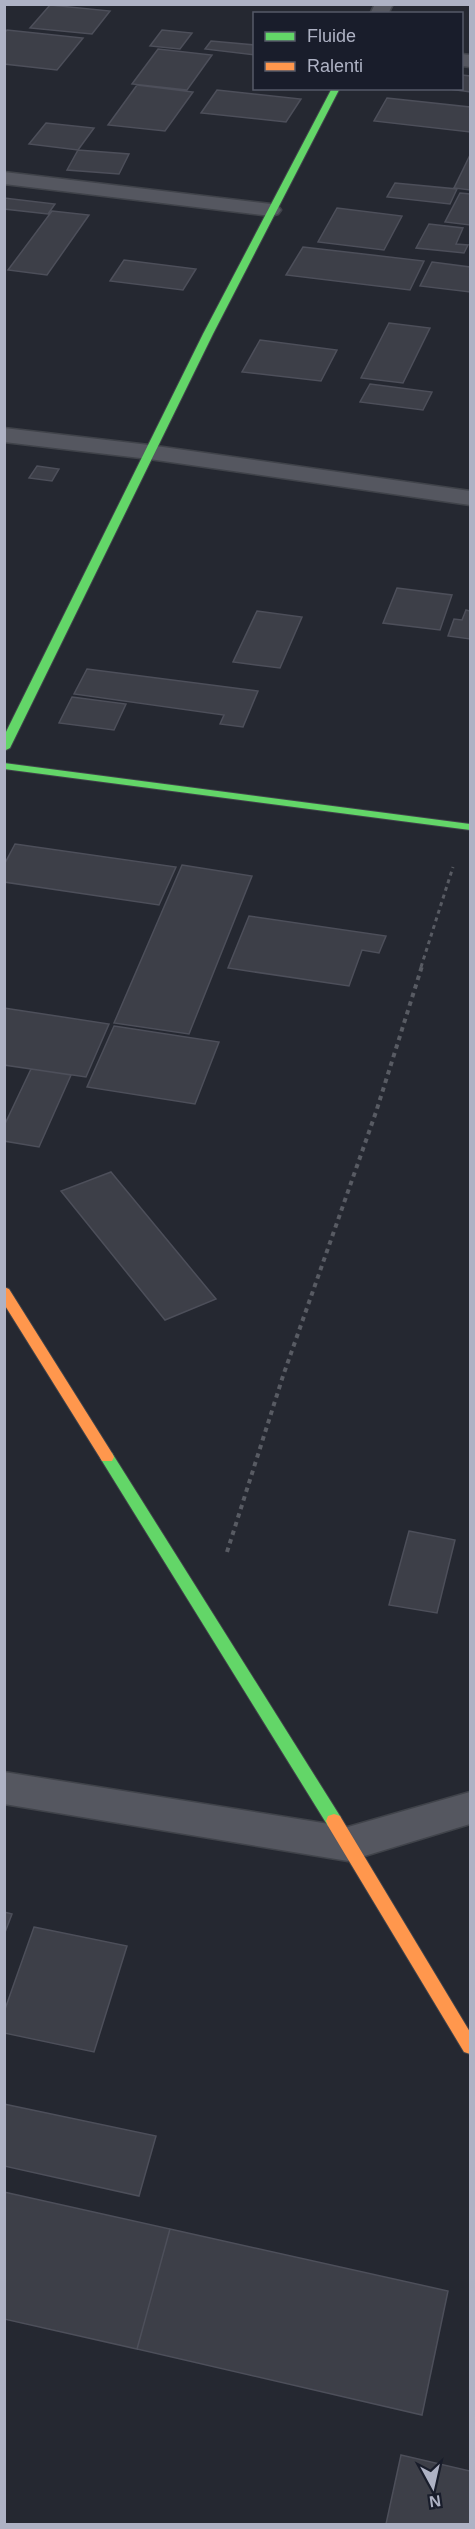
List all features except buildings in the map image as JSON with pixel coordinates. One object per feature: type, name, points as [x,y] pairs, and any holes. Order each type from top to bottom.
[{"type":"street","points":[[4,748],[149,452],[271,210],[335,90]]},
{"type":"street","points":[[4,178],[271,210]]},
{"type":"street","points":[[4,435],[149,452],[471,498]]},
{"type":"street","points":[[4,766],[468,826]]},
{"type":"street","points":[[4,1292],[348,1844],[471,2047]]},
{"type":"street","points":[[4,1788],[348,1844],[471,1808]]},
{"type":"path","points":[[207,1618],[282,1376],[376,1112],[468,826]]},
{"type":"traffic: fast","points":[[4,748],[208,334],[335,90]]},
{"type":"traffic: fast","points":[[4,766],[470,827]]},
{"type":"traffic: fast","points":[[107,1457],[334,1821]]},
{"type":"traffic: slow","points":[[4,1292],[107,1457]]},
{"type":"traffic: slow","points":[[334,1821],[470,2047]]}]
